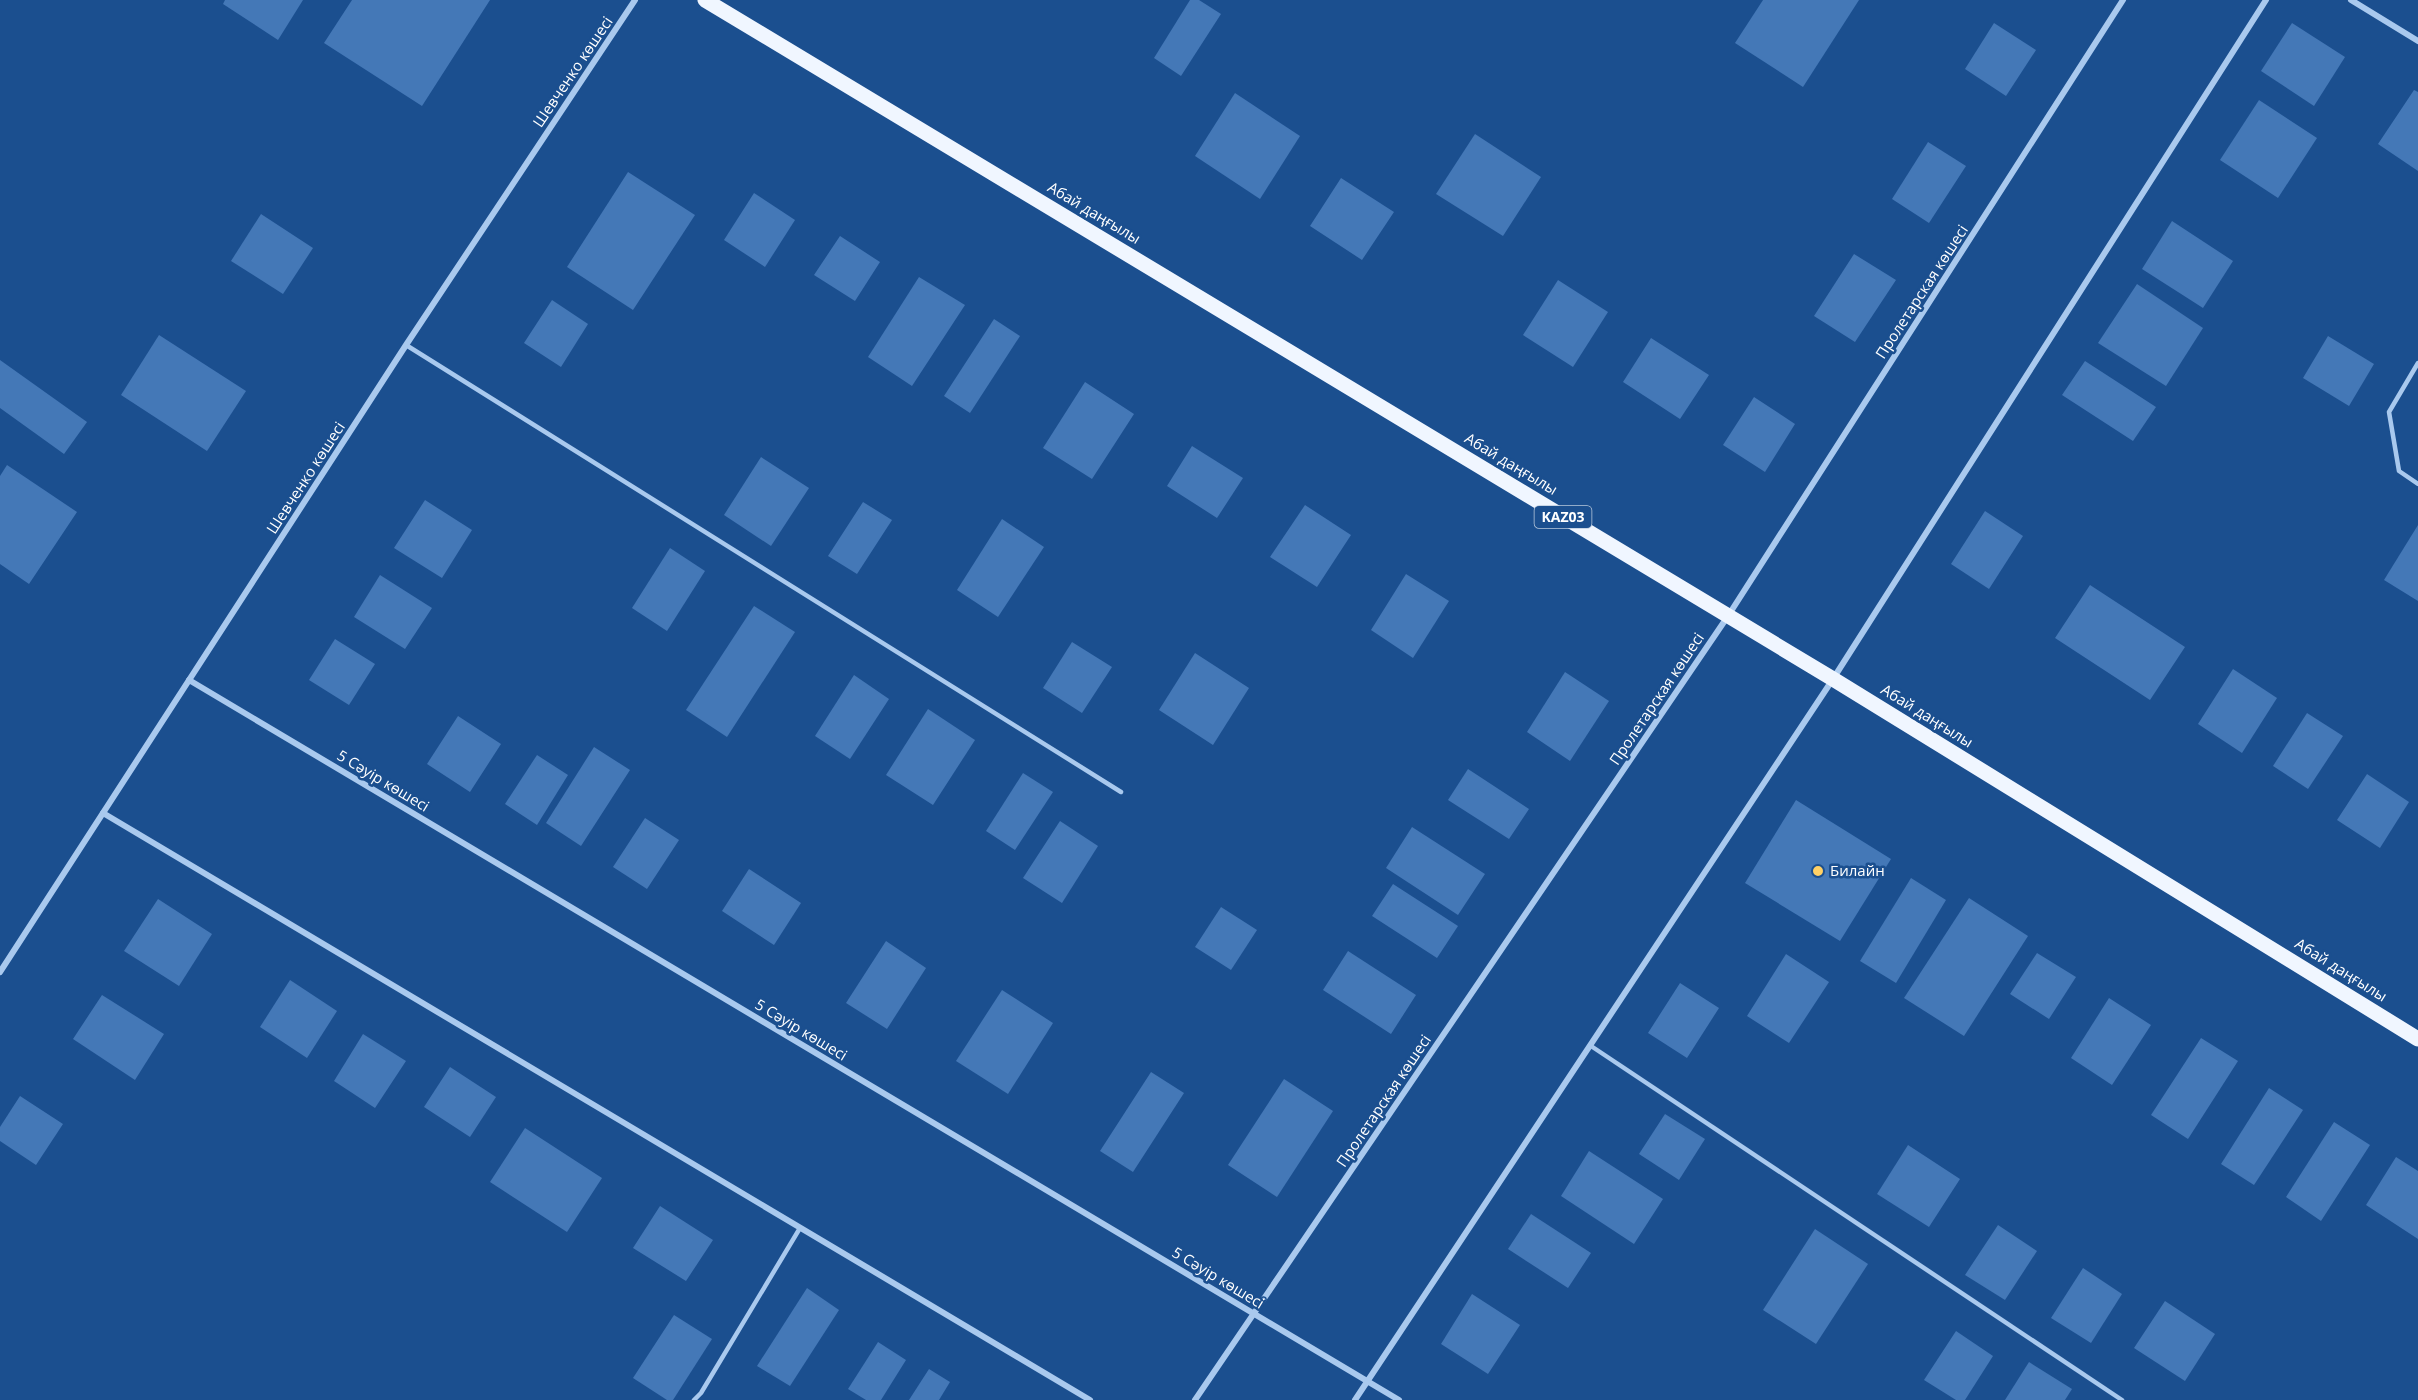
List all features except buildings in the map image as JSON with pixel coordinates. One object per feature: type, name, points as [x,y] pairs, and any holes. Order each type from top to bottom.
[{"type":"main road","name":"Абай даңғылы","points":[[705,0],[1833,679],[2418,1039]]},
{"type":"street","name":"Шевченко көшесі","points":[[0,972],[406,345],[635,0]]},
{"type":"street","name":"Пролетарская көшесі","points":[[1195,1400],[1728,616],[2122,0]]},
{"type":"street","points":[[1355,1400],[1833,679],[2266,0]]},
{"type":"street","points":[[2351,0],[2418,41]]},
{"type":"street","name":"5 Сәуір көшесі","points":[[189,680],[1399,1400]]},
{"type":"street","points":[[103,813],[1090,1400]]},
{"type":"lane","points":[[406,345],[1120,792]]},
{"type":"lane","points":[[2418,363],[2389,412],[2399,471],[2418,484]]},
{"type":"lane","points":[[1591,1046],[2122,1400]]},
{"type":"lane","points":[[694,1400],[701,1393],[801,1228]]},
{"type":"place","name":"Билайн","points":[[1818,871]]}]
